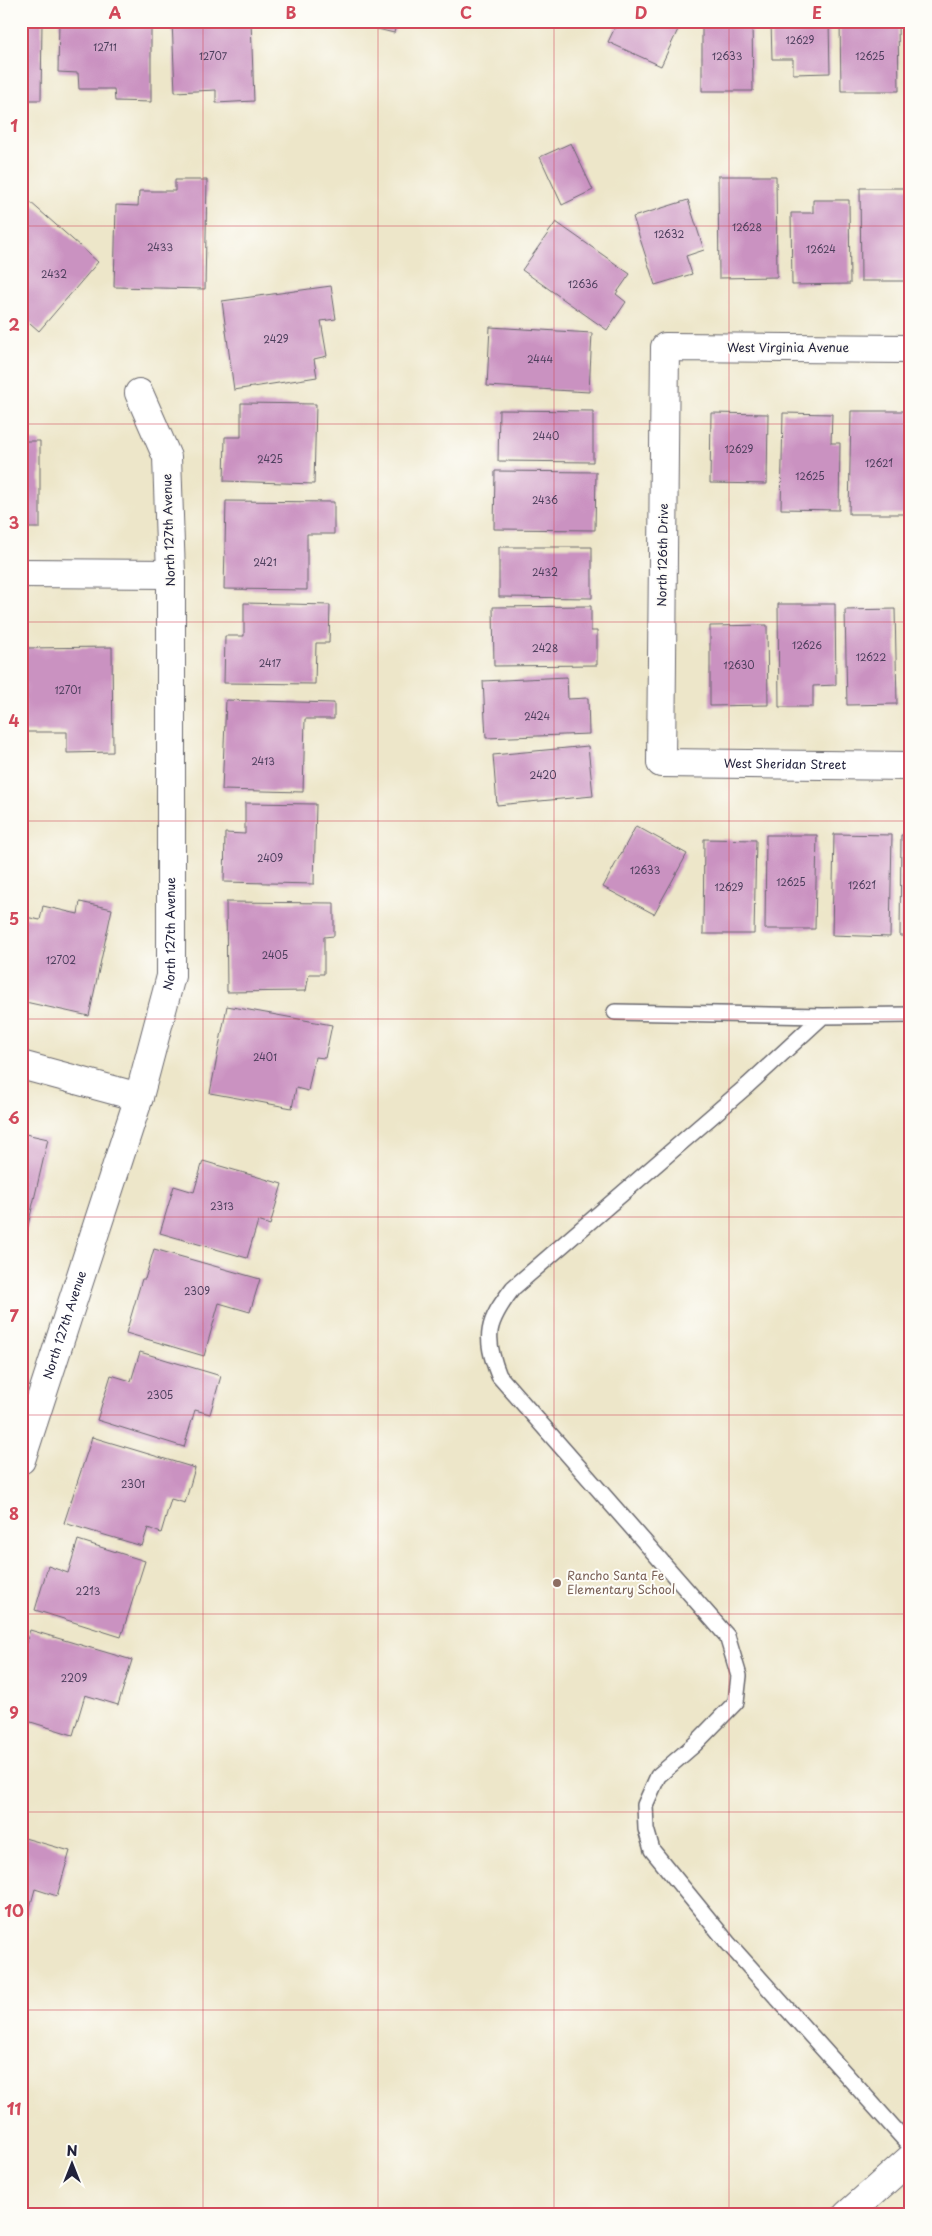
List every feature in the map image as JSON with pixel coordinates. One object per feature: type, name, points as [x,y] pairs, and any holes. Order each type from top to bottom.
[{"type":"street","name":"West Virginia Avenue","points":[[666,347],[911,349]]},
{"type":"street","name":"North 126th Drive","points":[[661,763],[666,347]]},
{"type":"street","name":"North 127th Avenue","points":[[21,1460],[139,1097],[170,976],[170,574],[167,457],[139,393]]},
{"type":"street","points":[[21,573],[170,574]]},
{"type":"street","name":"West Sheridan Street","points":[[661,763],[911,766]]},
{"type":"street","points":[[21,1066],[139,1097]]},
{"type":"street","points":[[847,2215],[911,2158]]},
{"type":"lane","points":[[615,1012],[823,1016],[911,1015]]},
{"type":"lane","points":[[823,1016],[748,1085],[513,1288],[495,1311],[489,1336],[491,1356],[499,1376],[727,1636],[739,1676],[736,1702],[694,1745],[658,1776],[645,1805],[646,1829],[652,1850],[728,1943],[911,2146]]},
{"type":"building","points":[[21,21],[42,21],[41,100],[21,100]]},
{"type":"building","points":[[59,21],[151,21],[151,102],[115,101],[114,89],[79,89],[78,73],[58,72]]},
{"type":"building","points":[[172,21],[251,21],[254,101],[216,103],[216,90],[175,92]]},
{"type":"building","points":[[345,21],[397,21],[394,33]]},
{"type":"building","points":[[618,21],[682,21],[661,66],[608,42]]},
{"type":"building","points":[[702,21],[752,21],[753,91],[702,91]]},
{"type":"building","points":[[771,21],[829,21],[830,73],[793,74],[793,59],[772,59]]},
{"type":"building","points":[[840,21],[898,21],[899,91],[841,91]]},
{"type":"building","points":[[571,143],[593,190],[562,205],[540,157]]},
{"type":"building","points":[[718,176],[776,176],[777,277],[719,278]]},
{"type":"building","points":[[175,180],[207,180],[205,289],[114,287],[116,205],[138,206],[139,191],[175,191]]},
{"type":"building","points":[[860,188],[910,188],[911,281],[861,281]]},
{"type":"building","points":[[21,194],[98,262],[39,331],[21,315]]},
{"type":"building","points":[[688,200],[704,250],[686,256],[692,274],[655,285],[633,217]]},
{"type":"building","points":[[813,200],[849,200],[850,284],[792,285],[791,213],[813,213]]},
{"type":"building","points":[[556,222],[630,274],[616,294],[626,302],[607,330],[522,270]]},
{"type":"building","points":[[331,286],[336,319],[321,321],[327,356],[314,359],[317,377],[234,390],[222,301]]},
{"type":"building","points":[[490,327],[592,333],[589,392],[487,386]]},
{"type":"building","points":[[241,403],[316,404],[314,484],[224,481],[225,437],[241,437]]},
{"type":"building","points":[[499,410],[593,411],[593,462],[498,461]]},
{"type":"building","points":[[851,411],[910,411],[908,514],[849,514]]},
{"type":"building","points":[[711,413],[768,414],[767,484],[710,483]]},
{"type":"building","points":[[783,413],[832,414],[831,443],[840,443],[839,510],[781,509]]},
{"type":"building","points":[[21,441],[40,441],[40,528],[21,528]]},
{"type":"building","points":[[495,471],[596,472],[595,530],[494,529]]},
{"type":"building","points":[[226,501],[334,502],[334,534],[307,534],[307,590],[224,589]]},
{"type":"building","points":[[499,547],[592,547],[592,598],[499,597]]},
{"type":"building","points":[[244,603],[330,605],[329,643],[316,643],[315,684],[224,683],[225,636],[244,636]]},
{"type":"building","points":[[778,604],[835,604],[836,685],[813,686],[813,707],[779,707]]},
{"type":"building","points":[[591,606],[591,631],[597,631],[597,665],[494,666],[493,607]]},
{"type":"building","points":[[895,609],[897,704],[847,705],[845,610]]},
{"type":"building","points":[[767,625],[768,705],[710,706],[710,626]]},
{"type":"building","points":[[112,647],[113,752],[67,753],[67,732],[25,732],[24,648]]},
{"type":"building","points":[[567,677],[568,699],[588,698],[589,734],[486,738],[483,681]]},
{"type":"building","points":[[226,700],[334,703],[334,719],[305,719],[303,792],[222,790]]},
{"type":"building","points":[[588,746],[593,796],[497,805],[493,755]]},
{"type":"building","points":[[245,803],[316,804],[314,884],[224,882],[225,833],[245,834]]},
{"type":"building","points":[[636,826],[687,854],[654,914],[603,887]]},
{"type":"building","points":[[834,834],[892,835],[890,937],[832,935]]},
{"type":"building","points":[[766,835],[817,835],[815,929],[765,929]]},
{"type":"building","points":[[901,835],[911,835],[911,936],[900,936]]},
{"type":"building","points":[[704,839],[756,840],[754,934],[703,934]]},
{"type":"building","points":[[80,902],[112,909],[89,1016],[21,1001],[21,916],[40,920],[43,906],[78,914]]},
{"type":"building","points":[[226,902],[334,903],[334,936],[324,937],[324,974],[309,974],[306,991],[227,992]]},
{"type":"building","points":[[227,1006],[332,1025],[325,1058],[315,1057],[308,1091],[296,1088],[292,1108],[210,1093]]},
{"type":"building","points":[[21,1133],[48,1139],[23,1247],[21,1246]]},
{"type":"building","points":[[203,1161],[282,1184],[270,1225],[258,1221],[247,1258],[160,1233],[174,1186],[194,1192]]},
{"type":"building","points":[[154,1249],[260,1279],[250,1312],[219,1303],[204,1356],[126,1333],[142,1279],[145,1279]]},
{"type":"building","points":[[140,1352],[221,1376],[210,1414],[195,1410],[184,1447],[97,1420],[111,1375],[131,1381]]},
{"type":"building","points":[[92,1437],[195,1468],[185,1503],[171,1499],[161,1533],[148,1528],[142,1546],[64,1523]]},
{"type":"building","points":[[78,1540],[145,1561],[121,1637],[35,1610],[48,1566],[68,1573]]},
{"type":"building","points":[[30,1630],[132,1660],[118,1705],[85,1695],[73,1735],[21,1719],[21,1659]]},
{"type":"building","points":[[21,1837],[70,1851],[57,1896],[35,1889],[25,1926],[21,1925]]},
{"type":"place","name":"Rancho Santa Fe Elementary School","points":[[557,1583]]}]
